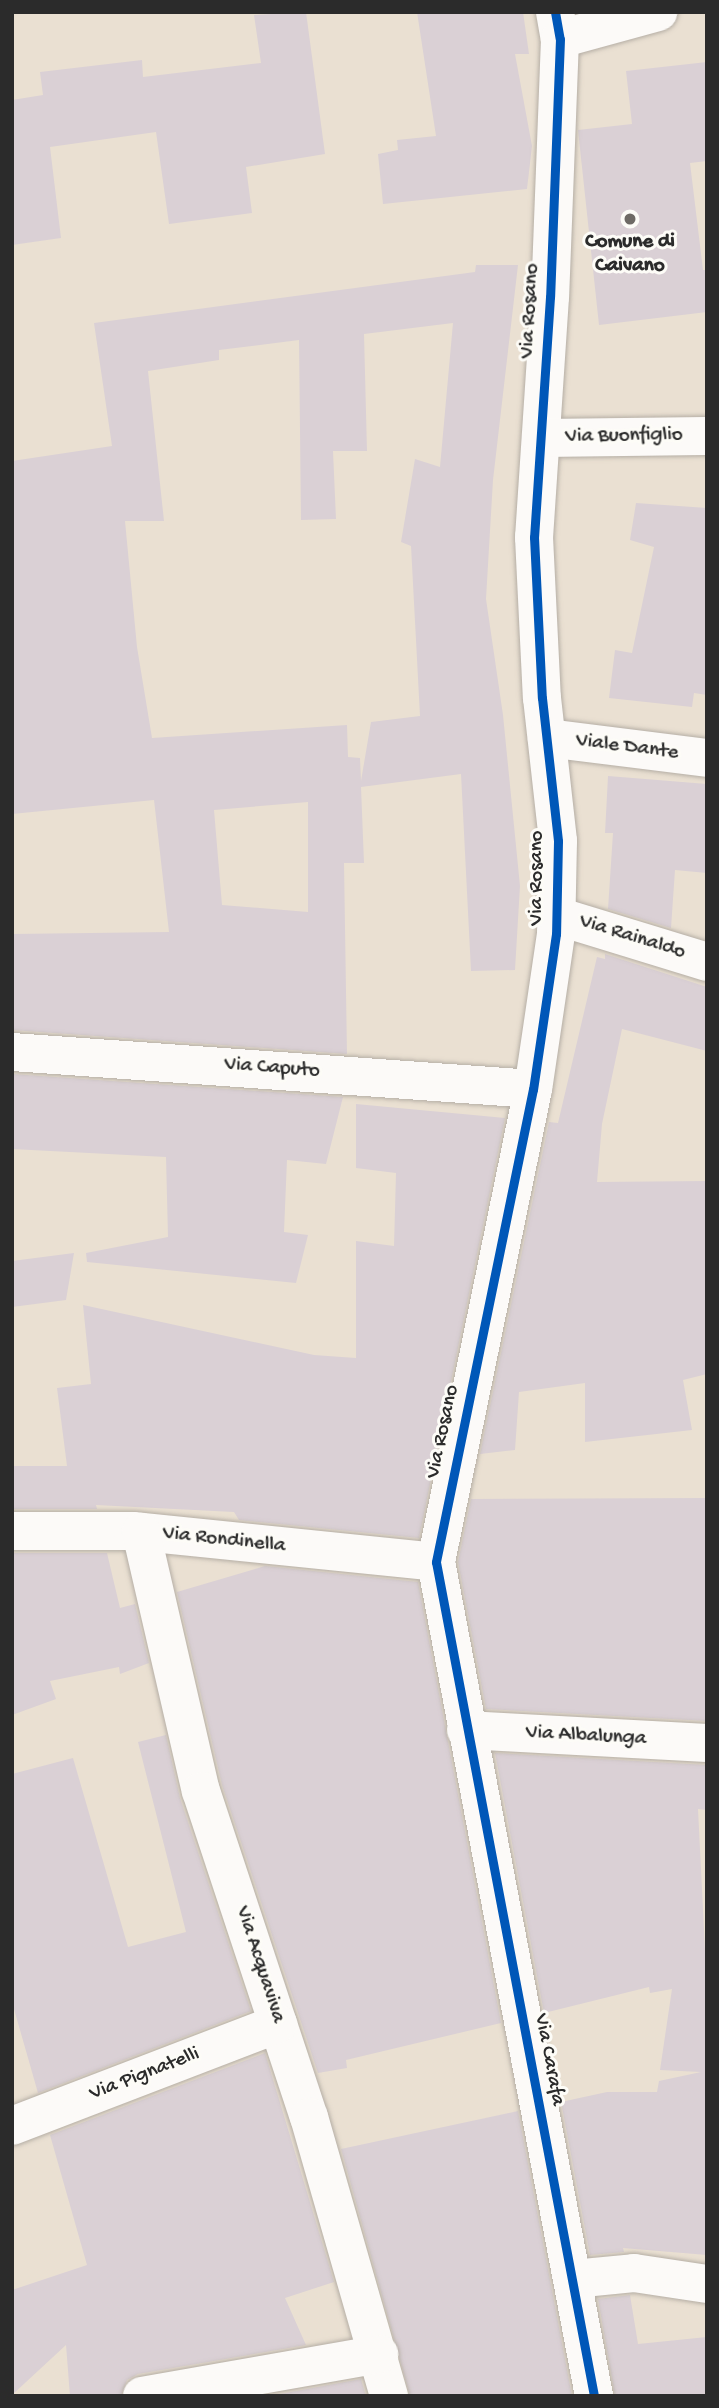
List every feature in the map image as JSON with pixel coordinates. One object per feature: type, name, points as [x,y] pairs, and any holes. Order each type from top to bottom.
[{"type":"street","points":[[557,26],[658,12]]},
{"type":"street","name":"Via Rosano","points":[[466,1730],[436,1562],[533,1089],[557,916],[558,841],[547,738],[534,537],[541,438],[557,26]]},
{"type":"street","name":"Via Buonfiglio","points":[[541,438],[707,436]]},
{"type":"street","name":"Viale Dante","points":[[547,738],[707,758]]},
{"type":"street","name":"Via Rainaldo","points":[[557,916],[707,962]]},
{"type":"street","name":"Via Caputo","points":[[12,1052],[533,1089]]},
{"type":"street","name":"Via Rondinella","points":[[12,1531],[141,1532],[436,1562]]},
{"type":"street","name":"Via Acquaviva","points":[[141,1532],[201,1791],[278,2024],[379,2354],[389,2396]]},
{"type":"street","name":"Via Albalunga","points":[[466,1730],[707,1743]]},
{"type":"street","name":"Via Carafa","points":[[466,1730],[594,2396]]},
{"type":"street","name":"Via Pignatelli","points":[[12,2126],[278,2024]]},
{"type":"street","points":[[573,2279],[634,2273],[707,2284]]},
{"type":"street","points":[[142,2396],[379,2354]]},
{"type":"building","points":[[306,12],[325,154],[246,167],[252,213],[169,224],[156,132],[50,147],[61,238],[12,245],[12,100],[43,95],[40,72],[142,60],[143,77],[261,63],[254,15]]},
{"type":"building","points":[[417,12],[523,12],[529,54],[515,54],[532,146],[527,189],[383,204],[378,154],[398,150],[397,140],[436,136]]},
{"type":"building","points":[[707,62],[707,161],[690,163],[703,270],[707,270],[707,312],[599,325],[578,130],[632,124],[626,71]]},
{"type":"building","points":[[476,265],[518,265],[493,480],[486,599],[503,715],[520,886],[515,970],[471,971],[461,774],[361,787],[364,863],[344,863],[347,1054],[12,1030],[12,934],[169,932],[154,800],[12,814],[12,461],[112,446],[94,323],[475,272]],"holes":[[[453,323],[440,467],[415,459],[401,542],[411,546],[420,716],[371,722],[361,781],[360,758],[348,757],[347,725],[152,738],[137,647],[125,521],[164,521],[148,371],[219,360],[219,350],[299,340],[301,520],[336,519],[333,451],[367,451],[364,334]],[[308,802],[308,912],[222,905],[214,810]]]},
{"type":"building","points":[[636,503],[707,508],[707,695],[694,693],[692,707],[609,698],[615,650],[632,653],[654,547],[630,540]]},
{"type":"building","points":[[608,776],[707,784],[707,873],[675,870],[671,928],[608,909],[613,833],[605,833]]},
{"type":"building","points":[[605,954],[707,987],[707,1051],[622,1029],[602,1124],[597,1182],[707,1181],[707,1374],[683,1380],[692,1430],[585,1442],[585,1383],[519,1392],[515,1450],[480,1454],[549,1122],[558,1123],[597,957],[605,959]]},
{"type":"building","points":[[12,1074],[343,1097],[326,1164],[287,1160],[284,1232],[308,1235],[296,1283],[87,1262],[86,1253],[168,1237],[166,1157],[12,1149]]},
{"type":"building","points":[[356,1104],[505,1118],[419,1538],[239,1520],[234,1512],[96,1505],[97,1509],[12,1509],[12,1466],[67,1466],[57,1388],[91,1384],[83,1305],[314,1355],[356,1358],[356,1241],[394,1246],[396,1173],[356,1168]]},
{"type":"building","points":[[74,1253],[66,1300],[12,1307],[12,1261]]},
{"type":"building","points":[[707,1498],[707,1721],[486,1709],[458,1562],[471,1499]]},
{"type":"building","points":[[12,1553],[107,1553],[120,1608],[135,1604],[149,1663],[120,1674],[119,1667],[50,1681],[56,1699],[12,1715]]},
{"type":"building","points":[[265,1566],[418,1582],[501,2023],[346,2060],[347,2068],[318,2073],[222,1785],[177,1592]]},
{"type":"building","points":[[166,1735],[180,1798],[251,2011],[38,2093],[12,2002],[12,1774],[73,1758],[128,1947],[186,1932],[138,1742]]},
{"type":"building","points":[[495,1753],[707,1765],[707,1810],[698,1809],[707,1990],[707,2255],[623,2248],[624,2252],[590,2255],[561,2102],[607,2092],[657,2092],[659,2081],[701,2072],[660,2070],[672,1989],[650,1993],[649,1987],[544,2013]]},
{"type":"building","points":[[265,2053],[334,2282],[285,2298],[306,2345],[138,2374],[127,2380],[121,2396],[70,2396],[66,2345],[12,2395],[12,2290],[87,2265],[50,2135]]},
{"type":"building","points":[[518,2111],[572,2396],[410,2396],[341,2149]]},
{"type":"building","points":[[630,2295],[638,2344],[707,2337],[707,2396],[615,2396],[598,2299]]},
{"type":"building","points":[[361,2379],[366,2396],[269,2396]]},
{"type":"cycle path","points":[[555,12],[560,39],[550,297],[534,537],[542,698],[558,841],[556,934],[533,1089],[436,1562],[594,2396]]},
{"type":"place","name":"Comune di Caivano","points":[[630,219]]}]
